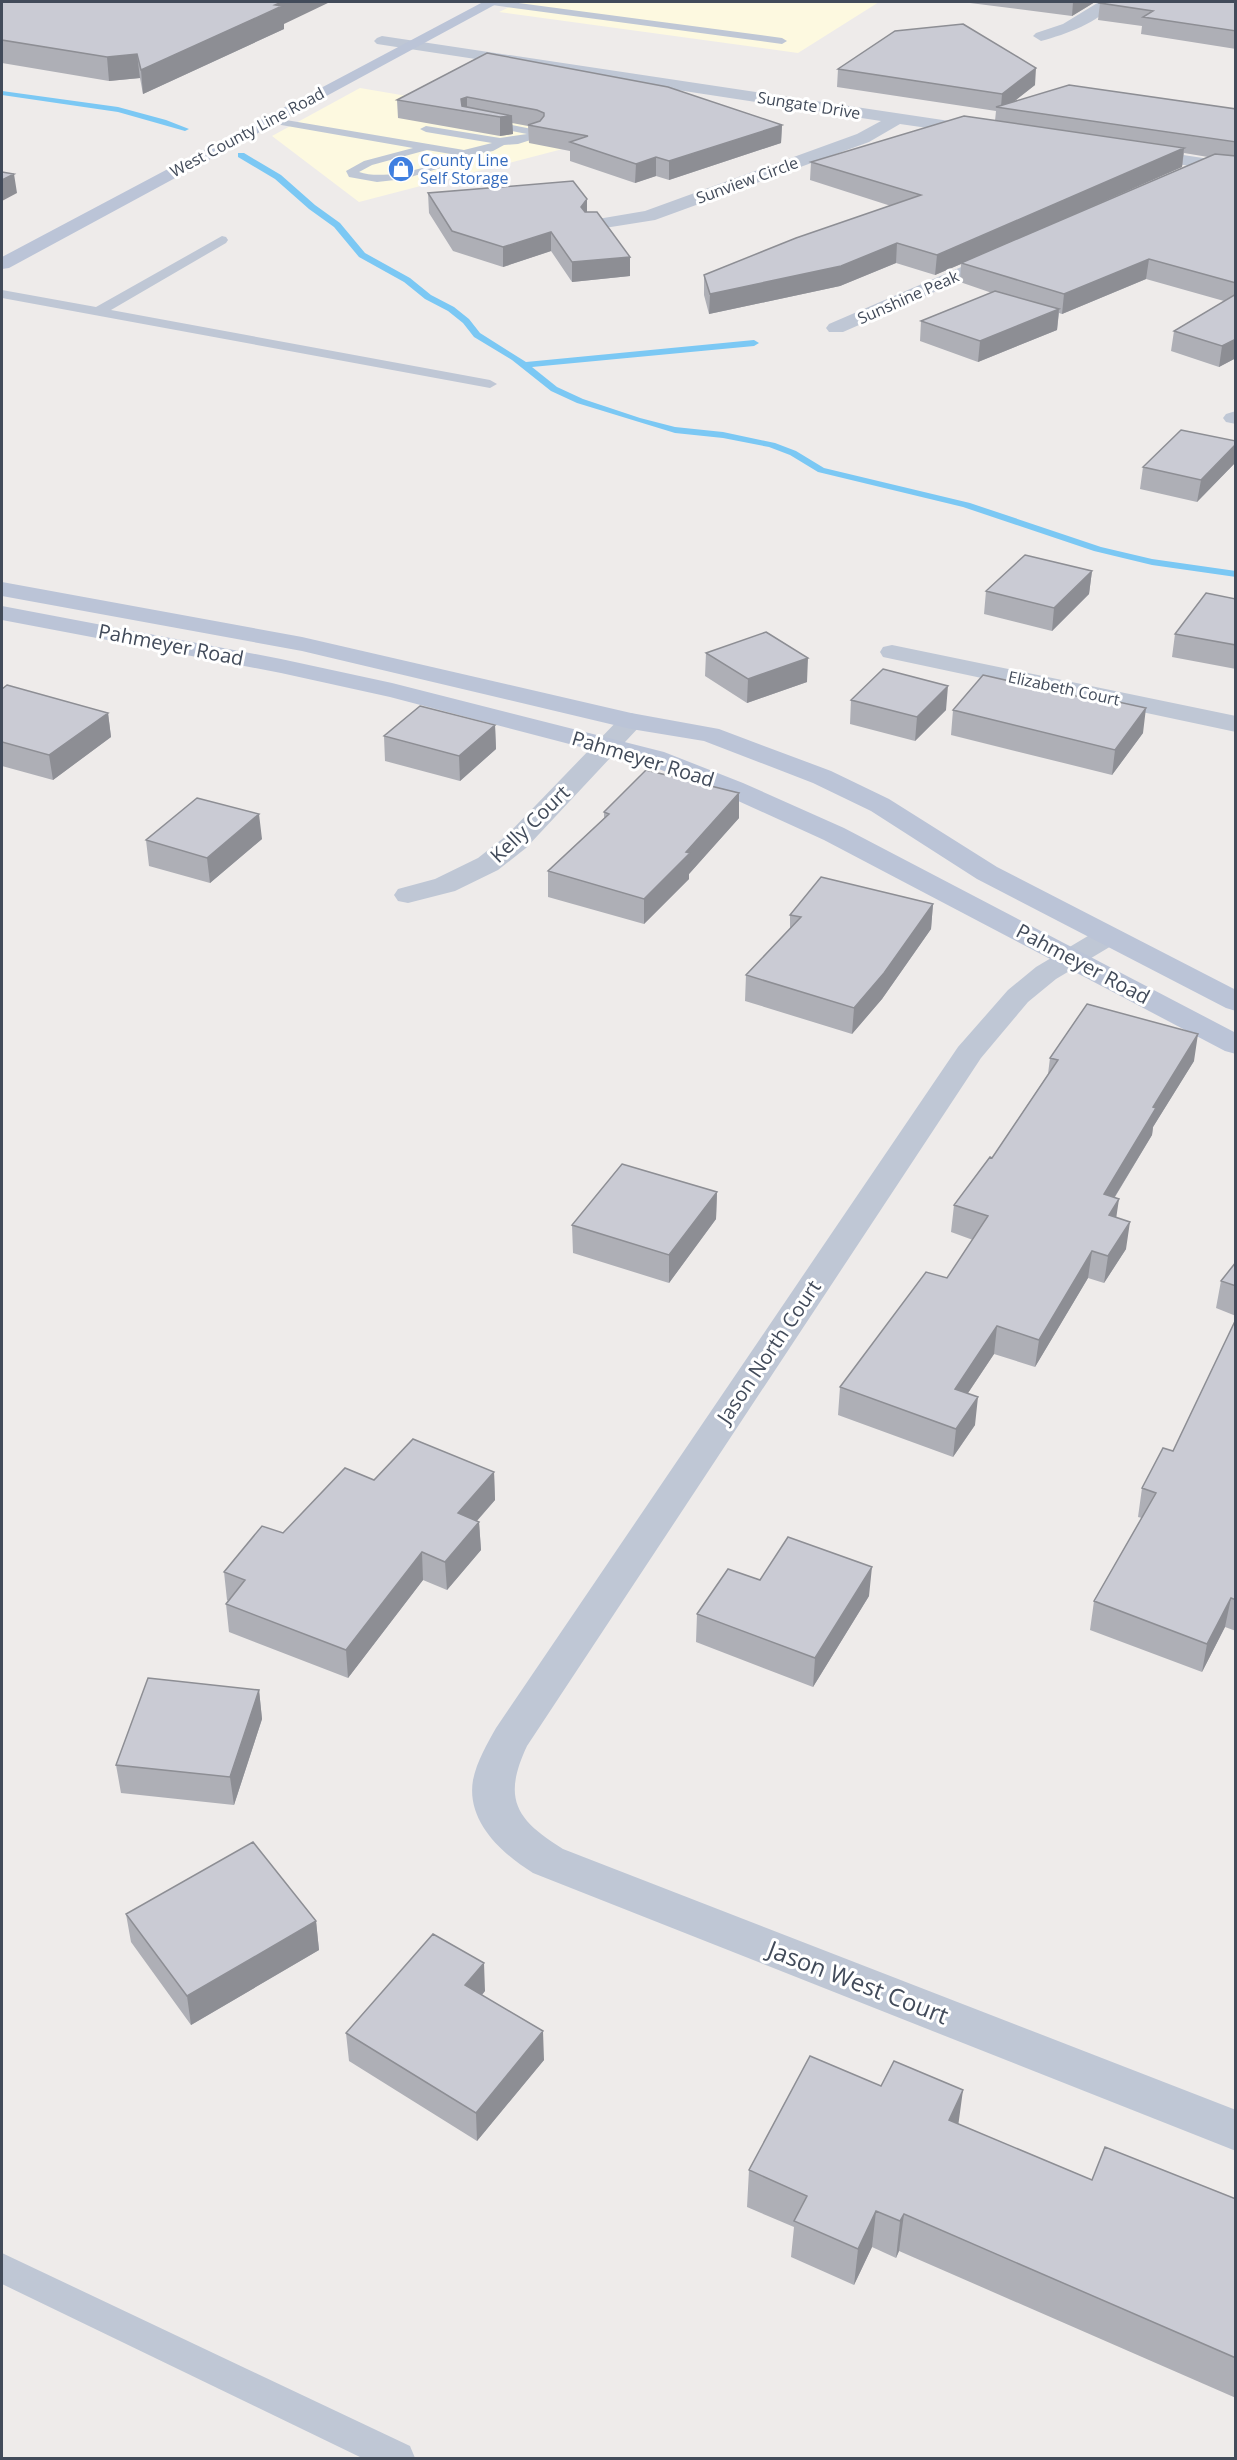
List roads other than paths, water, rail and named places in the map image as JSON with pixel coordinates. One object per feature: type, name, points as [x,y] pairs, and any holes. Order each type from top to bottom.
[{"type":"street","name":"West County Line Road","points":[[2,264],[268,120],[493,2]]},
{"type":"street","points":[[1041,36],[1062,31],[1077,24],[1108,2]]},
{"type":"street","name":"Sungate Drive","points":[[401,31],[377,43],[412,45],[1002,133]]},
{"type":"street","points":[[238,116],[268,120]]},
{"type":"street","name":"Sunview Circle","points":[[592,225],[649,216],[863,138],[898,118]]},
{"type":"street","points":[[1118,150],[1236,168]]},
{"type":"street","points":[[1178,178],[1210,164]]},
{"type":"street","name":"Sunshine Peak","points":[[836,328],[1018,249]]},
{"type":"street","name":"Pahmeyer Road","points":[[2,589],[302,644],[631,721],[710,734],[822,777],[880,805],[987,873],[1236,1002]]},
{"type":"street","name":"Pahmeyer Road","points":[[2,613],[281,666],[381,688],[655,758],[780,808],[1236,1045]]},
{"type":"street","name":"Elizabeth Court","points":[[892,652],[1236,724]]},
{"type":"street","name":"Kelly Court","points":[[408,895],[445,885],[488,864],[516,842],[631,721]]},
{"type":"street","name":"Jason North Court","points":[[497,1812],[493,1788],[499,1764],[510,1739],[969,1053],[1018,996],[1046,973],[1108,936]]},
{"type":"street","name":"Jason West Court","points":[[497,1812],[507,1830],[524,1847],[548,1861],[1236,2131]]},
{"type":"lane","points":[[493,2],[782,41]]},
{"type":"lane","points":[[268,120],[464,153],[489,149],[499,142]]},
{"type":"lane","points":[[402,142],[446,120]]},
{"type":"lane","points":[[426,129],[499,142],[527,139],[537,133],[464,120]]},
{"type":"lane","points":[[429,147],[368,163],[352,171],[353,174],[365,179],[384,179],[468,156],[464,153]]},
{"type":"lane","points":[[98,312],[222,240]]},
{"type":"lane","points":[[2,294],[490,384]]},
{"type":"lane","points":[[2,2268],[398,2458]]},
{"type":"waterway","points":[[2,93],[118,109],[185,129]]},
{"type":"waterway","points":[[241,155],[278,177],[312,207],[337,225],[362,255],[407,280],[428,297],[451,309],[466,321],[477,335],[515,358],[554,389],[580,401],[675,430],[723,435],[772,445],[793,453],[821,470],[966,505],[1098,549],[1152,562],[1236,574]]},
{"type":"waterway","points":[[524,365],[754,343]]},
{"type":"place","name":"County Line Self Storage","points":[[401,169]]}]
